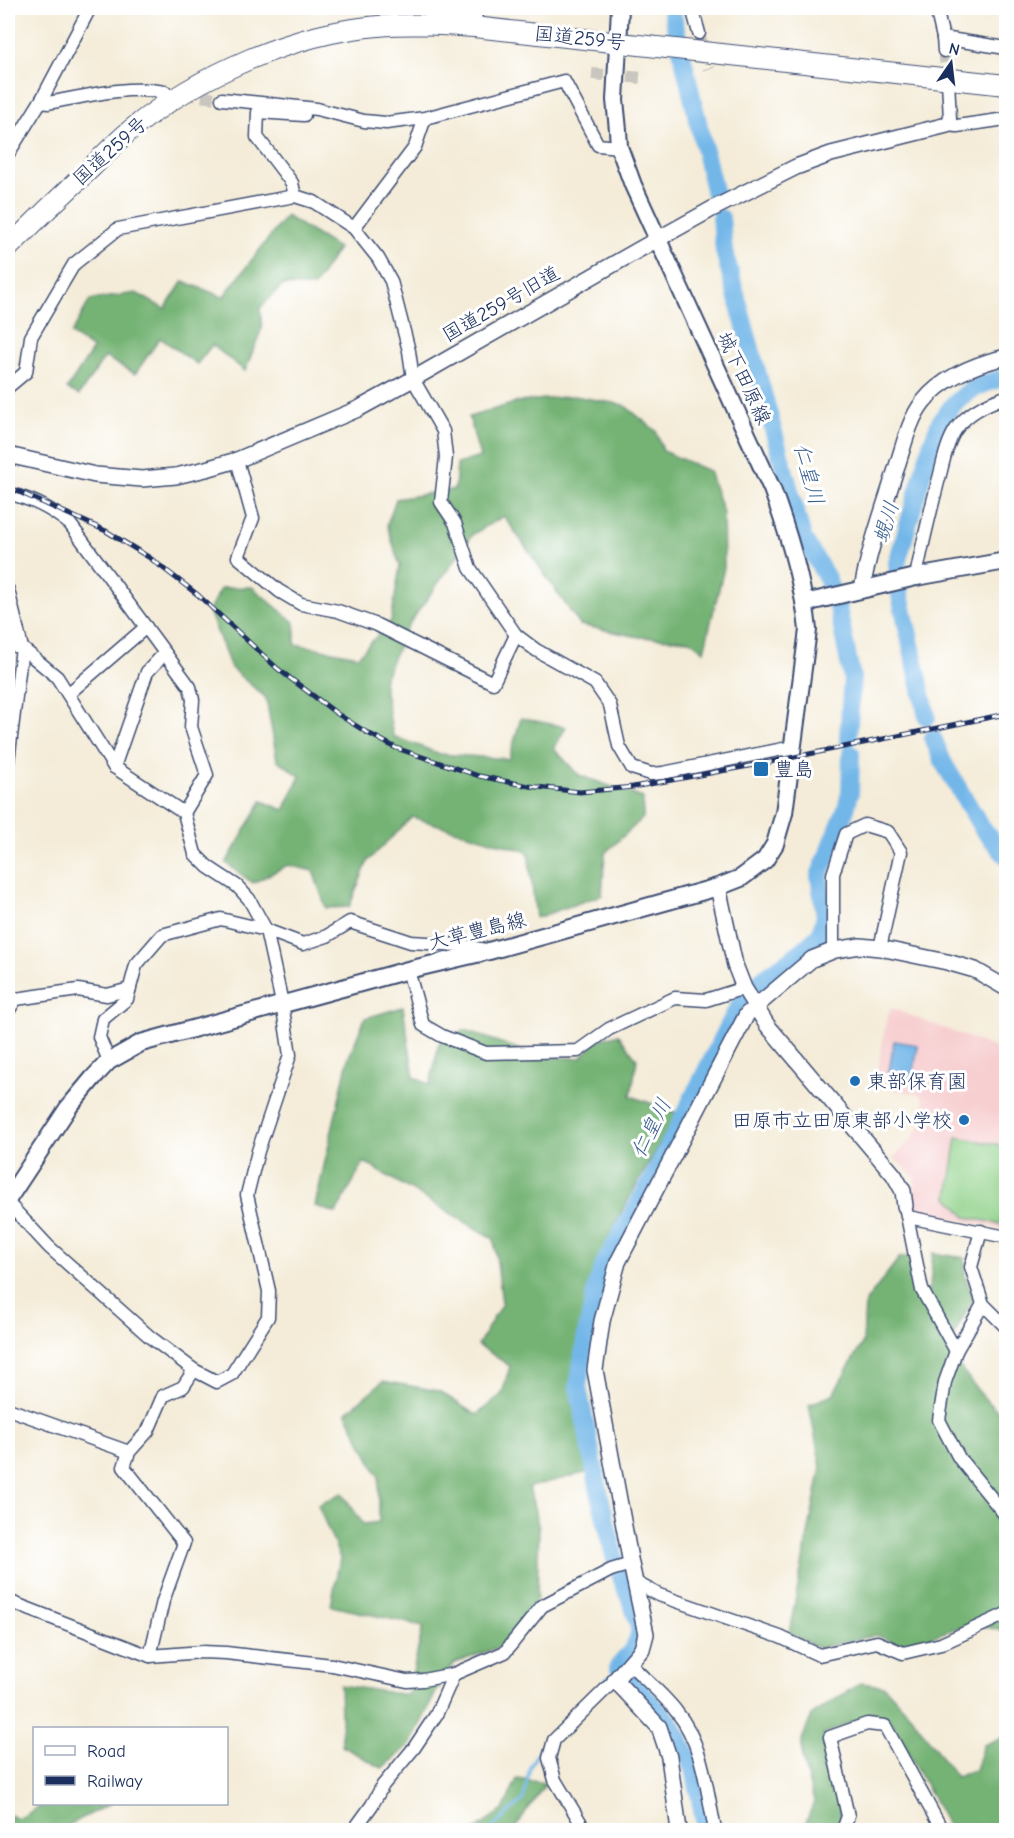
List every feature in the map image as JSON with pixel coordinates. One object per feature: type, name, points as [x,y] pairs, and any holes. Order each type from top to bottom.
[{"type":"highway","name":"国道259号","points":[[8,248],[131,129],[173,99],[253,57],[313,37],[377,26],[425,25],[474,17],[619,44],[664,47],[696,41],[1006,85]]},
{"type":"main road","name":"城下田原線","points":[[620,8],[615,100],[619,147],[633,185],[772,489],[812,601]]},
{"type":"main road","points":[[812,601],[916,577],[1006,561]]},
{"type":"main road","name":"大草豊島線","points":[[8,1201],[68,1108],[93,1078],[109,1061],[141,1043],[282,1003],[489,951],[718,887],[741,878],[765,860],[775,844],[784,813],[812,601]]},
{"type":"street","points":[[8,154],[42,99],[90,8]]},
{"type":"street","points":[[692,8],[696,41]]},
{"type":"street","points":[[936,8],[944,45],[1006,48]]},
{"type":"street","points":[[222,99],[316,109],[364,121],[387,123],[424,118],[564,81],[598,145],[619,147]]},
{"type":"street","points":[[947,125],[950,119],[948,81]]},
{"type":"street","points":[[42,99],[48,103],[122,90],[146,89],[165,92]]},
{"type":"street","points":[[295,196],[292,183],[257,137],[258,112],[309,116],[316,109]]},
{"type":"street","points":[[354,228],[414,147],[424,118]]},
{"type":"street","name":"国道259号旧道","points":[[8,455],[95,475],[142,479],[206,470],[237,460],[358,409],[712,209],[796,167],[831,154],[947,125],[957,126],[1006,119]]},
{"type":"street","points":[[8,387],[26,372],[31,337],[74,264],[118,229],[295,196],[314,202],[354,228],[378,258],[391,281],[409,351],[413,379],[442,431],[446,457],[441,502],[455,523],[470,568],[516,635],[536,650],[595,683],[610,705],[619,746],[632,768],[651,774],[663,773],[794,747]]},
{"type":"street","points":[[862,590],[893,478],[914,416],[937,388],[953,377],[980,364],[1006,357]]},
{"type":"street","points":[[916,577],[925,532],[952,436],[973,412],[1006,397]]},
{"type":"street","points":[[237,460],[253,518],[238,557],[279,591],[301,604],[338,611],[377,625],[493,683],[516,635]]},
{"type":"street","points":[[8,493],[40,504],[56,512],[70,524],[190,687],[193,700],[191,727],[207,776],[184,813]]},
{"type":"street","points":[[8,590],[22,648],[8,761]]},
{"type":"street","points":[[68,694],[146,627]]},
{"type":"street","points":[[8,644],[22,648],[57,677],[114,767],[184,813],[195,854],[208,867],[237,886],[249,898],[266,930],[282,1003],[290,1055],[258,1151],[247,1196],[269,1291],[268,1317],[232,1374],[217,1382],[194,1370],[150,1337],[49,1247],[8,1201]]},
{"type":"street","points":[[114,767],[147,672],[165,653]]},
{"type":"street","points":[[835,950],[833,944],[833,874],[846,834],[865,825],[888,832],[901,852],[880,948]]},
{"type":"street","points":[[718,887],[735,965],[744,988],[768,1025],[894,1175],[903,1191],[922,1290],[956,1351]]},
{"type":"street","points":[[109,1061],[99,1037],[103,1019],[127,999],[136,965],[162,935],[221,919],[266,930],[303,944],[327,936],[350,922],[411,942],[459,945],[489,951]]},
{"type":"street","points":[[585,1830],[555,1780],[549,1758],[554,1740],[630,1664],[642,1649],[646,1634],[595,1370],[602,1321],[618,1262],[747,1014],[812,959],[835,950],[860,946],[880,948],[975,970],[1006,988]]},
{"type":"street","points":[[408,970],[423,1025],[442,1036],[486,1053],[578,1051],[609,1029],[675,998],[706,1000],[744,988]]},
{"type":"street","points":[[8,1011],[16,999],[78,990],[107,995],[129,989]]},
{"type":"street","points":[[906,1212],[1006,1237]]},
{"type":"street","points":[[981,1231],[972,1267],[984,1304],[1006,1327]]},
{"type":"street","points":[[984,1304],[956,1351],[945,1382],[939,1420],[959,1458],[1006,1516]]},
{"type":"street","points":[[150,1656],[163,1601],[184,1543],[124,1467],[129,1452],[148,1431],[163,1396],[183,1387],[194,1370]]},
{"type":"street","points":[[8,1409],[129,1452]]},
{"type":"street","points":[[8,1601],[150,1656],[202,1652],[226,1653],[332,1665],[407,1681],[454,1674],[505,1652],[542,1606],[611,1570],[631,1564]]},
{"type":"street","points":[[635,1582],[658,1595],[780,1636],[819,1655],[877,1642],[903,1653],[941,1644],[1006,1614]]},
{"type":"street","points":[[630,1664],[677,1712],[688,1728],[699,1757],[715,1830]]},
{"type":"street","points":[[354,1830],[383,1785],[420,1740],[436,1715],[454,1674]]},
{"type":"street","points":[[615,1680],[659,1727],[669,1757],[679,1830]]},
{"type":"street","points":[[843,1830],[848,1816],[830,1737],[867,1724],[885,1726],[942,1830]]},
{"type":"shaded area","name":"田原市立田原東部小学校","points":[[891,1008],[1006,1052],[1006,1230],[915,1210],[913,1205],[915,1177],[893,1158],[911,1140],[918,1129],[924,1112],[923,1098],[919,1094],[875,1087],[886,1021]]},
{"type":"green space","points":[[286,216],[338,248],[314,287],[283,285],[260,308],[262,328],[245,371],[212,345],[197,364],[160,338],[135,374],[105,357],[79,395],[67,389],[93,349],[71,334],[90,300],[136,293],[165,309],[183,281],[223,297]]},
{"type":"green space","points":[[574,396],[624,405],[656,431],[663,451],[709,471],[723,513],[724,568],[704,651],[690,640],[639,637],[580,625],[504,516],[473,534],[407,627],[383,681],[393,736],[440,754],[509,759],[521,718],[566,727],[554,749],[579,775],[643,798],[643,818],[605,853],[602,895],[536,918],[528,852],[412,817],[368,861],[349,907],[326,908],[313,871],[288,865],[253,883],[226,863],[262,801],[284,810],[300,776],[277,760],[266,698],[231,668],[209,611],[221,588],[252,587],[295,623],[295,644],[358,656],[391,621],[400,566],[387,525],[396,499],[455,489],[457,464],[480,457],[469,417],[518,402]]},
{"type":"green space","points":[[403,1007],[414,1077],[430,1085],[439,1043],[465,1030],[540,1057],[580,1058],[599,1040],[618,1034],[637,1059],[631,1096],[677,1113],[621,1213],[591,1281],[573,1386],[589,1472],[529,1487],[539,1528],[537,1599],[499,1647],[455,1663],[442,1680],[410,1745],[382,1768],[342,1746],[340,1685],[408,1695],[423,1626],[331,1606],[340,1558],[318,1505],[342,1493],[363,1524],[379,1522],[379,1477],[346,1413],[383,1381],[439,1391],[476,1415],[502,1394],[510,1366],[478,1345],[502,1303],[494,1239],[364,1162],[336,1213],[315,1206],[348,1059],[365,1018]]},
{"type":"green space","points":[[957,1137],[1006,1146],[1006,1225],[966,1217],[948,1197]]},
{"type":"green space","points":[[933,1253],[965,1258],[965,1277],[974,1297],[947,1348],[983,1396],[991,1405],[1006,1415],[1006,1636],[1002,1631],[972,1623],[903,1646],[876,1635],[819,1648],[789,1633],[821,1467],[809,1405],[833,1394],[863,1342],[865,1303],[899,1258],[909,1256],[920,1297],[930,1287]]},
{"type":"green space","points":[[860,1683],[884,1686],[913,1718],[956,1777],[975,1770],[983,1745],[1006,1736],[1006,1830],[950,1830],[891,1721],[864,1717],[823,1735],[841,1816],[836,1830],[803,1830],[814,1802],[802,1758],[802,1740],[812,1715]]},
{"type":"green space","points":[[517,1779],[546,1783],[514,1830],[475,1830],[503,1810]]},
{"type":"green space","points":[[43,1805],[108,1805],[59,1830],[8,1830],[8,1814],[18,1819]]},
{"type":"water","points":[[894,1041],[918,1045],[912,1082],[888,1078]]},
{"type":"waterway","name":"仁皇川","points":[[671,8],[715,194]]},
{"type":"waterway","name":"仁皇川","points":[[721,218],[724,251],[803,538],[827,578],[838,608],[852,678],[848,738]]},
{"type":"waterway","name":"蜆川","points":[[927,717],[900,595],[897,563],[931,445],[940,422],[953,405],[969,391],[1006,377]]},
{"type":"waterway","name":"蜆川","points":[[933,738],[943,762],[982,828],[1006,856]]},
{"type":"waterway","name":"仁皇川","points":[[615,1560],[578,1387],[597,1284],[606,1260],[649,1185],[738,1007],[762,979],[820,935],[825,916],[819,876],[846,809],[850,793],[851,754]]},
{"type":"waterway","name":"仁皇川","points":[[618,1667],[634,1648],[639,1634],[635,1614],[620,1575]]},
{"type":"waterway","points":[[595,1691],[609,1677]]},
{"type":"waterway","name":"仁皇川","points":[[628,1678],[672,1725],[694,1768],[706,1830]]},
{"type":"waterway","points":[[490,1830],[523,1800],[530,1767],[540,1748],[549,1739]]},
{"type":"tunnel","points":[[699,33],[709,69]]},
{"type":"tunnel","points":[[944,51],[948,81]]},
{"type":"tunnel","points":[[592,74],[644,78]]},
{"type":"tunnel","points":[[184,94],[222,99]]},
{"type":"railway","points":[[8,487],[106,531],[150,558],[198,595],[278,669],[336,713],[366,732],[396,748],[479,776],[529,786],[580,792],[633,787],[760,764],[1006,714]]},
{"type":"place","name":"豊島","points":[[761,769]]},
{"type":"place","name":"東部保育園","points":[[855,1081]]},
{"type":"place","name":"田原市立田原東部小学校","points":[[964,1120]]}]
